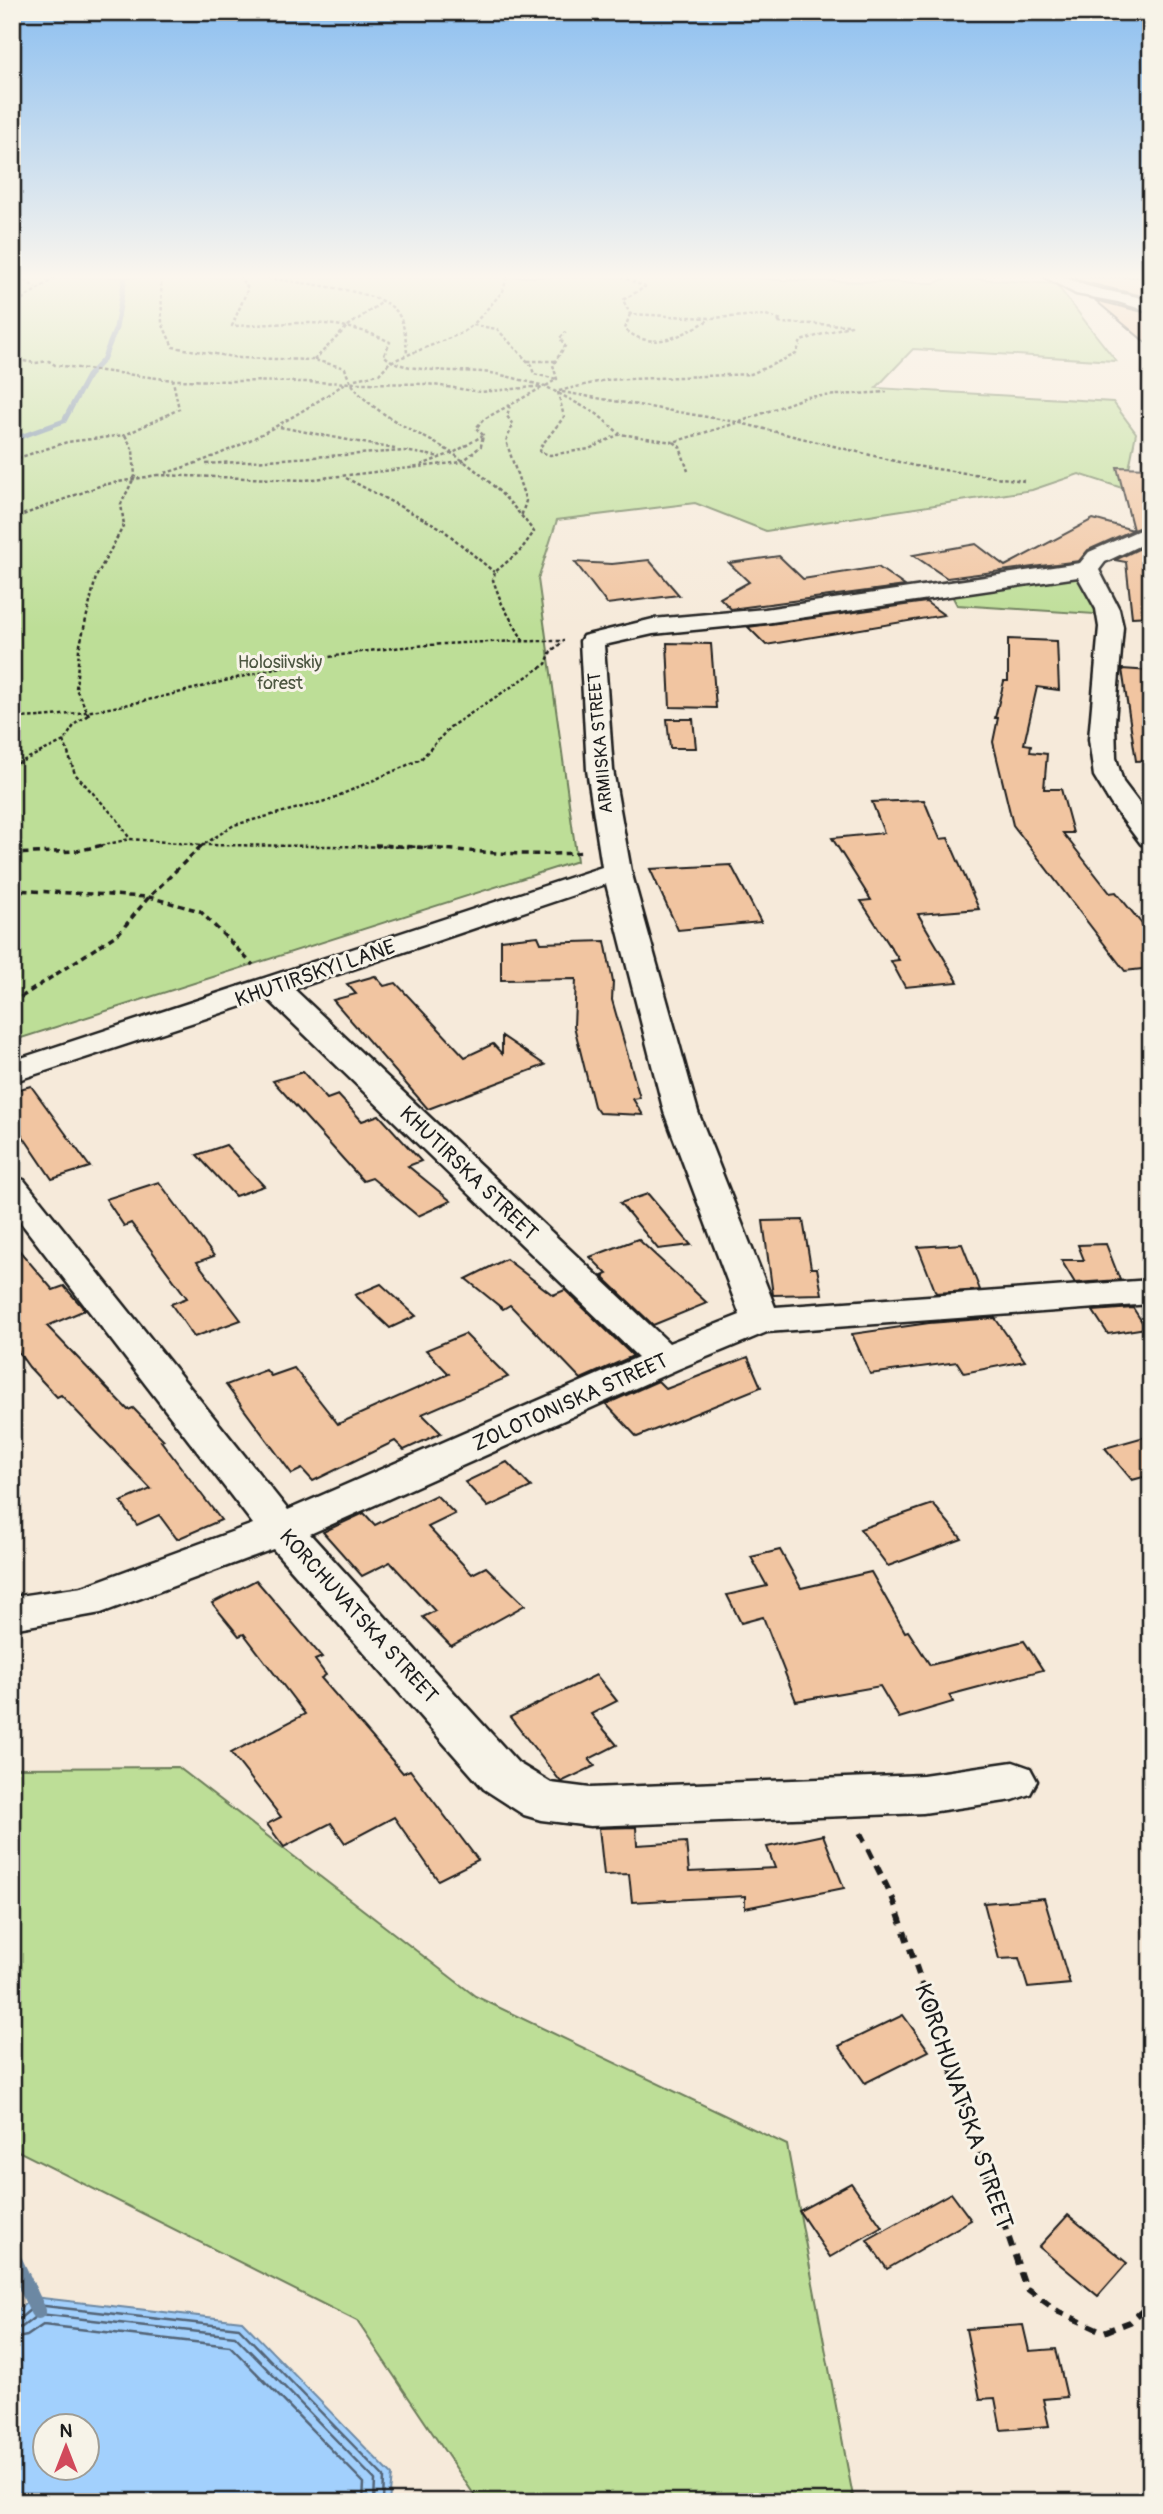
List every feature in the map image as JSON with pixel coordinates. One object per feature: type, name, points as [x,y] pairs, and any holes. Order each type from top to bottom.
[{"type":"street","points":[[1151,532],[1097,557],[1087,569],[1090,582],[1104,596],[1111,626],[1108,687],[1101,730],[1108,778],[1151,838]]},
{"type":"street","name":"ARMIISKA STREET","points":[[761,1320],[681,1112],[617,871],[600,770],[592,641],[636,630],[766,616],[1087,569]]},
{"type":"street","name":"KHUTIRSKYI LANE","points":[[12,1072],[617,871]]},
{"type":"street","name":"KHUTIRSKA STREET","points":[[274,987],[664,1360]]},
{"type":"street","name":"KORCHUVATSKA STREET","points":[[12,1187],[281,1530],[501,1776],[541,1801],[590,1808],[923,1794],[1013,1781]]},
{"type":"street","name":"ZOLOTONISKA STREET","points":[[12,1613],[86,1602],[281,1530],[664,1360],[761,1320],[1151,1292]]},
{"type":"path","points":[[12,460],[67,442],[125,435],[179,409],[176,394]]},
{"type":"path","points":[[157,475],[201,464],[255,442],[329,394]]},
{"type":"path","points":[[362,394],[383,414],[452,453],[517,508],[534,532],[520,551],[495,572],[493,580],[502,604],[524,642]]},
{"type":"path","points":[[483,435],[476,428],[484,419],[529,394]]},
{"type":"path","points":[[559,394],[564,417],[541,446],[540,452],[550,455],[589,449],[620,434]]},
{"type":"path","points":[[562,394],[597,414],[620,434],[673,442],[806,397],[849,394]]},
{"type":"path","points":[[572,394],[737,422],[937,469],[996,480],[1024,481]]},
{"type":"path","points":[[511,404],[507,416],[513,425],[506,441],[526,501],[521,517]]},
{"type":"path","points":[[280,428],[441,457]]},
{"type":"path","points":[[89,715],[76,689],[79,649],[96,577],[124,525],[121,504],[135,476],[133,450],[125,435]]},
{"type":"path","points":[[414,468],[452,453],[483,435]]},
{"type":"path","points":[[12,519],[135,476],[305,480],[461,462],[481,446],[483,435]]},
{"type":"path","points":[[673,442],[680,447],[688,471]]},
{"type":"path","points":[[201,464],[404,450]]},
{"type":"path","points":[[345,477],[441,528],[495,572]]},
{"type":"path","points":[[12,1003],[119,933],[149,897],[201,845],[234,825],[329,800],[421,759],[450,727],[546,664],[551,651],[564,641]]},
{"type":"path","points":[[12,718],[89,715],[303,662],[406,646],[592,641]]},
{"type":"path","points":[[12,766],[64,741],[75,724],[89,715]]},
{"type":"path","points":[[64,741],[75,774],[117,819],[130,839]]},
{"type":"path","points":[[12,854],[77,851],[130,839],[201,845],[346,844],[556,855],[589,852],[617,871]]},
{"type":"path","points":[[12,890],[149,897],[200,911],[274,987]]},
{"type":"path","name":"KORCHUVATSKA STREET","points":[[831,1797],[852,1816],[893,1899],[1026,2288],[1059,2312],[1104,2332],[1130,2322],[1151,2303]]},
{"type":"green space","name":"Holosiivskiy forest","points":[[12,394],[983,394],[1113,402],[1136,433],[1125,489],[1079,474],[1032,490],[766,531],[695,503],[557,520],[538,579],[577,861],[12,1041]]},
{"type":"green space","points":[[1060,573],[1090,582],[1109,615],[957,605],[949,590]]},
{"type":"green space","points":[[178,1767],[475,1996],[787,2145],[854,2502],[479,2502],[357,2321],[12,2148],[12,1768]]},
{"type":"water","points":[[33,2297],[242,2321],[392,2475],[389,2502],[12,2502],[12,2315]]},
{"type":"building","points":[[1117,467],[1151,468],[1151,523],[1133,530]]},
{"type":"building","points":[[1093,519],[1133,530],[1088,550],[1079,561],[947,578],[913,555],[976,544],[1005,566]]},
{"type":"building","points":[[1151,543],[1151,616],[1132,617],[1126,562],[1115,560]]},
{"type":"building","points":[[779,556],[803,579],[878,567],[905,586],[731,609],[720,598],[749,582],[729,563]]},
{"type":"building","points":[[649,560],[679,595],[607,604],[575,562],[612,564]]},
{"type":"building","points":[[926,602],[944,615],[766,645],[748,627]]},
{"type":"building","points":[[1008,639],[1057,641],[1059,690],[1037,687],[1024,744],[1031,745],[1030,752],[1047,754],[1044,789],[1061,789],[1073,833],[1063,833],[1110,893],[1116,892],[1151,935],[1151,968],[1125,971],[1013,825],[993,742],[998,718],[995,718],[1004,681],[1008,681]]},
{"type":"building","points":[[667,643],[711,644],[716,708],[670,707]]},
{"type":"building","points":[[1122,669],[1151,671],[1151,760],[1136,761]]},
{"type":"building","points":[[667,719],[693,719],[696,748],[670,748]]},
{"type":"building","points":[[924,800],[940,839],[948,838],[979,909],[918,914],[958,982],[905,987],[891,961],[899,960],[861,901],[871,900],[832,838],[884,833],[872,802]]},
{"type":"building","points":[[731,865],[761,922],[678,930],[650,869]]},
{"type":"building","points":[[538,936],[541,943],[605,941],[613,982],[612,1000],[640,1098],[633,1099],[643,1115],[599,1113],[594,1106],[574,1026],[576,979],[501,980],[501,940]]},
{"type":"building","points":[[375,976],[384,986],[396,983],[465,1057],[493,1044],[502,1054],[502,1036],[545,1065],[428,1109],[333,1000],[356,994],[347,984]]},
{"type":"building","points":[[303,1072],[327,1099],[338,1095],[362,1121],[379,1115],[421,1161],[408,1166],[451,1201],[418,1216],[372,1178],[363,1181],[273,1081]]},
{"type":"building","points":[[31,1086],[90,1167],[52,1179],[12,1120],[12,1091]]},
{"type":"building","points":[[226,1145],[264,1186],[235,1196],[197,1155]]},
{"type":"building","points":[[159,1182],[214,1256],[197,1262],[241,1320],[194,1337],[171,1304],[187,1298],[131,1223],[124,1226],[106,1199]]},
{"type":"building","points":[[648,1194],[691,1245],[658,1249],[620,1203]]},
{"type":"building","points":[[803,1220],[811,1268],[817,1268],[822,1294],[773,1295],[763,1221]]},
{"type":"building","points":[[638,1239],[707,1303],[653,1325],[602,1276],[607,1274],[590,1257]]},
{"type":"building","points":[[12,1242],[53,1290],[64,1286],[85,1310],[47,1326],[128,1410],[133,1408],[164,1440],[161,1441],[221,1520],[177,1539],[159,1515],[137,1525],[121,1502],[151,1489],[61,1395],[57,1397],[29,1367],[12,1343]]},
{"type":"building","points":[[962,1244],[980,1290],[936,1293],[918,1247]]},
{"type":"building","points":[[1106,1244],[1120,1280],[1075,1283],[1061,1260],[1084,1260],[1078,1245]]},
{"type":"building","points":[[506,1259],[553,1295],[565,1290],[633,1356],[581,1379],[510,1305],[503,1309],[466,1279]]},
{"type":"building","points":[[381,1284],[416,1316],[390,1328],[355,1295]]},
{"type":"building","points":[[1133,1308],[1146,1328],[1108,1334],[1093,1311]]},
{"type":"building","points":[[995,1318],[1025,1361],[964,1373],[957,1362],[870,1374],[852,1334],[929,1323]]},
{"type":"building","points":[[465,1334],[508,1377],[422,1414],[441,1433],[404,1450],[395,1441],[313,1481],[302,1469],[292,1474],[226,1385],[266,1370],[271,1376],[294,1368],[338,1424],[449,1374],[426,1350]]},
{"type":"building","points":[[748,1357],[761,1387],[637,1437],[606,1404],[658,1381],[666,1389]]},
{"type":"building","points":[[1151,1435],[1151,1475],[1132,1480],[1105,1448]]},
{"type":"building","points":[[507,1462],[531,1487],[488,1507],[465,1482]]},
{"type":"building","points":[[436,1495],[455,1514],[428,1527],[472,1574],[486,1567],[525,1605],[451,1646],[423,1617],[435,1611],[390,1562],[362,1576],[323,1532],[364,1513],[375,1525]]},
{"type":"building","points":[[933,1504],[962,1539],[888,1566],[860,1529]]},
{"type":"building","points":[[780,1550],[801,1588],[871,1572],[905,1632],[908,1631],[930,1665],[1024,1641],[1043,1670],[949,1695],[953,1702],[899,1718],[880,1686],[796,1701],[763,1617],[741,1623],[727,1595],[767,1586],[751,1557]]},
{"type":"building","points":[[256,1580],[322,1657],[315,1660],[326,1675],[321,1678],[403,1773],[410,1770],[478,1860],[438,1880],[394,1817],[345,1843],[331,1823],[284,1847],[267,1824],[281,1817],[231,1753],[305,1714],[244,1634],[239,1636],[212,1603]]},
{"type":"building","points":[[596,1675],[617,1701],[591,1714],[617,1745],[589,1759],[595,1766],[561,1782],[510,1717]]},
{"type":"building","points":[[636,1827],[637,1845],[686,1842],[689,1872],[775,1868],[767,1847],[823,1835],[844,1888],[745,1908],[745,1896],[632,1902],[629,1874],[604,1875],[599,1828]]},
{"type":"building","points":[[1044,1898],[1070,1984],[1028,1988],[1019,1958],[999,1959],[984,1903]]},
{"type":"building","points":[[903,2015],[929,2051],[865,2083],[839,2046]]},
{"type":"building","points":[[851,2183],[882,2227],[830,2257],[799,2211]]},
{"type":"building","points":[[951,2193],[971,2220],[887,2269],[867,2240]]},
{"type":"building","points":[[1068,2215],[1127,2263],[1098,2296],[1039,2247]]},
{"type":"building","points":[[1023,2325],[1029,2351],[1056,2349],[1067,2397],[1043,2399],[1049,2426],[1001,2430],[995,2398],[980,2399],[966,2329]]},
{"type":"waterway","points":[[12,440],[64,421],[78,394]]},
{"type":"waterway","points":[[12,2256],[38,2311]]}]
